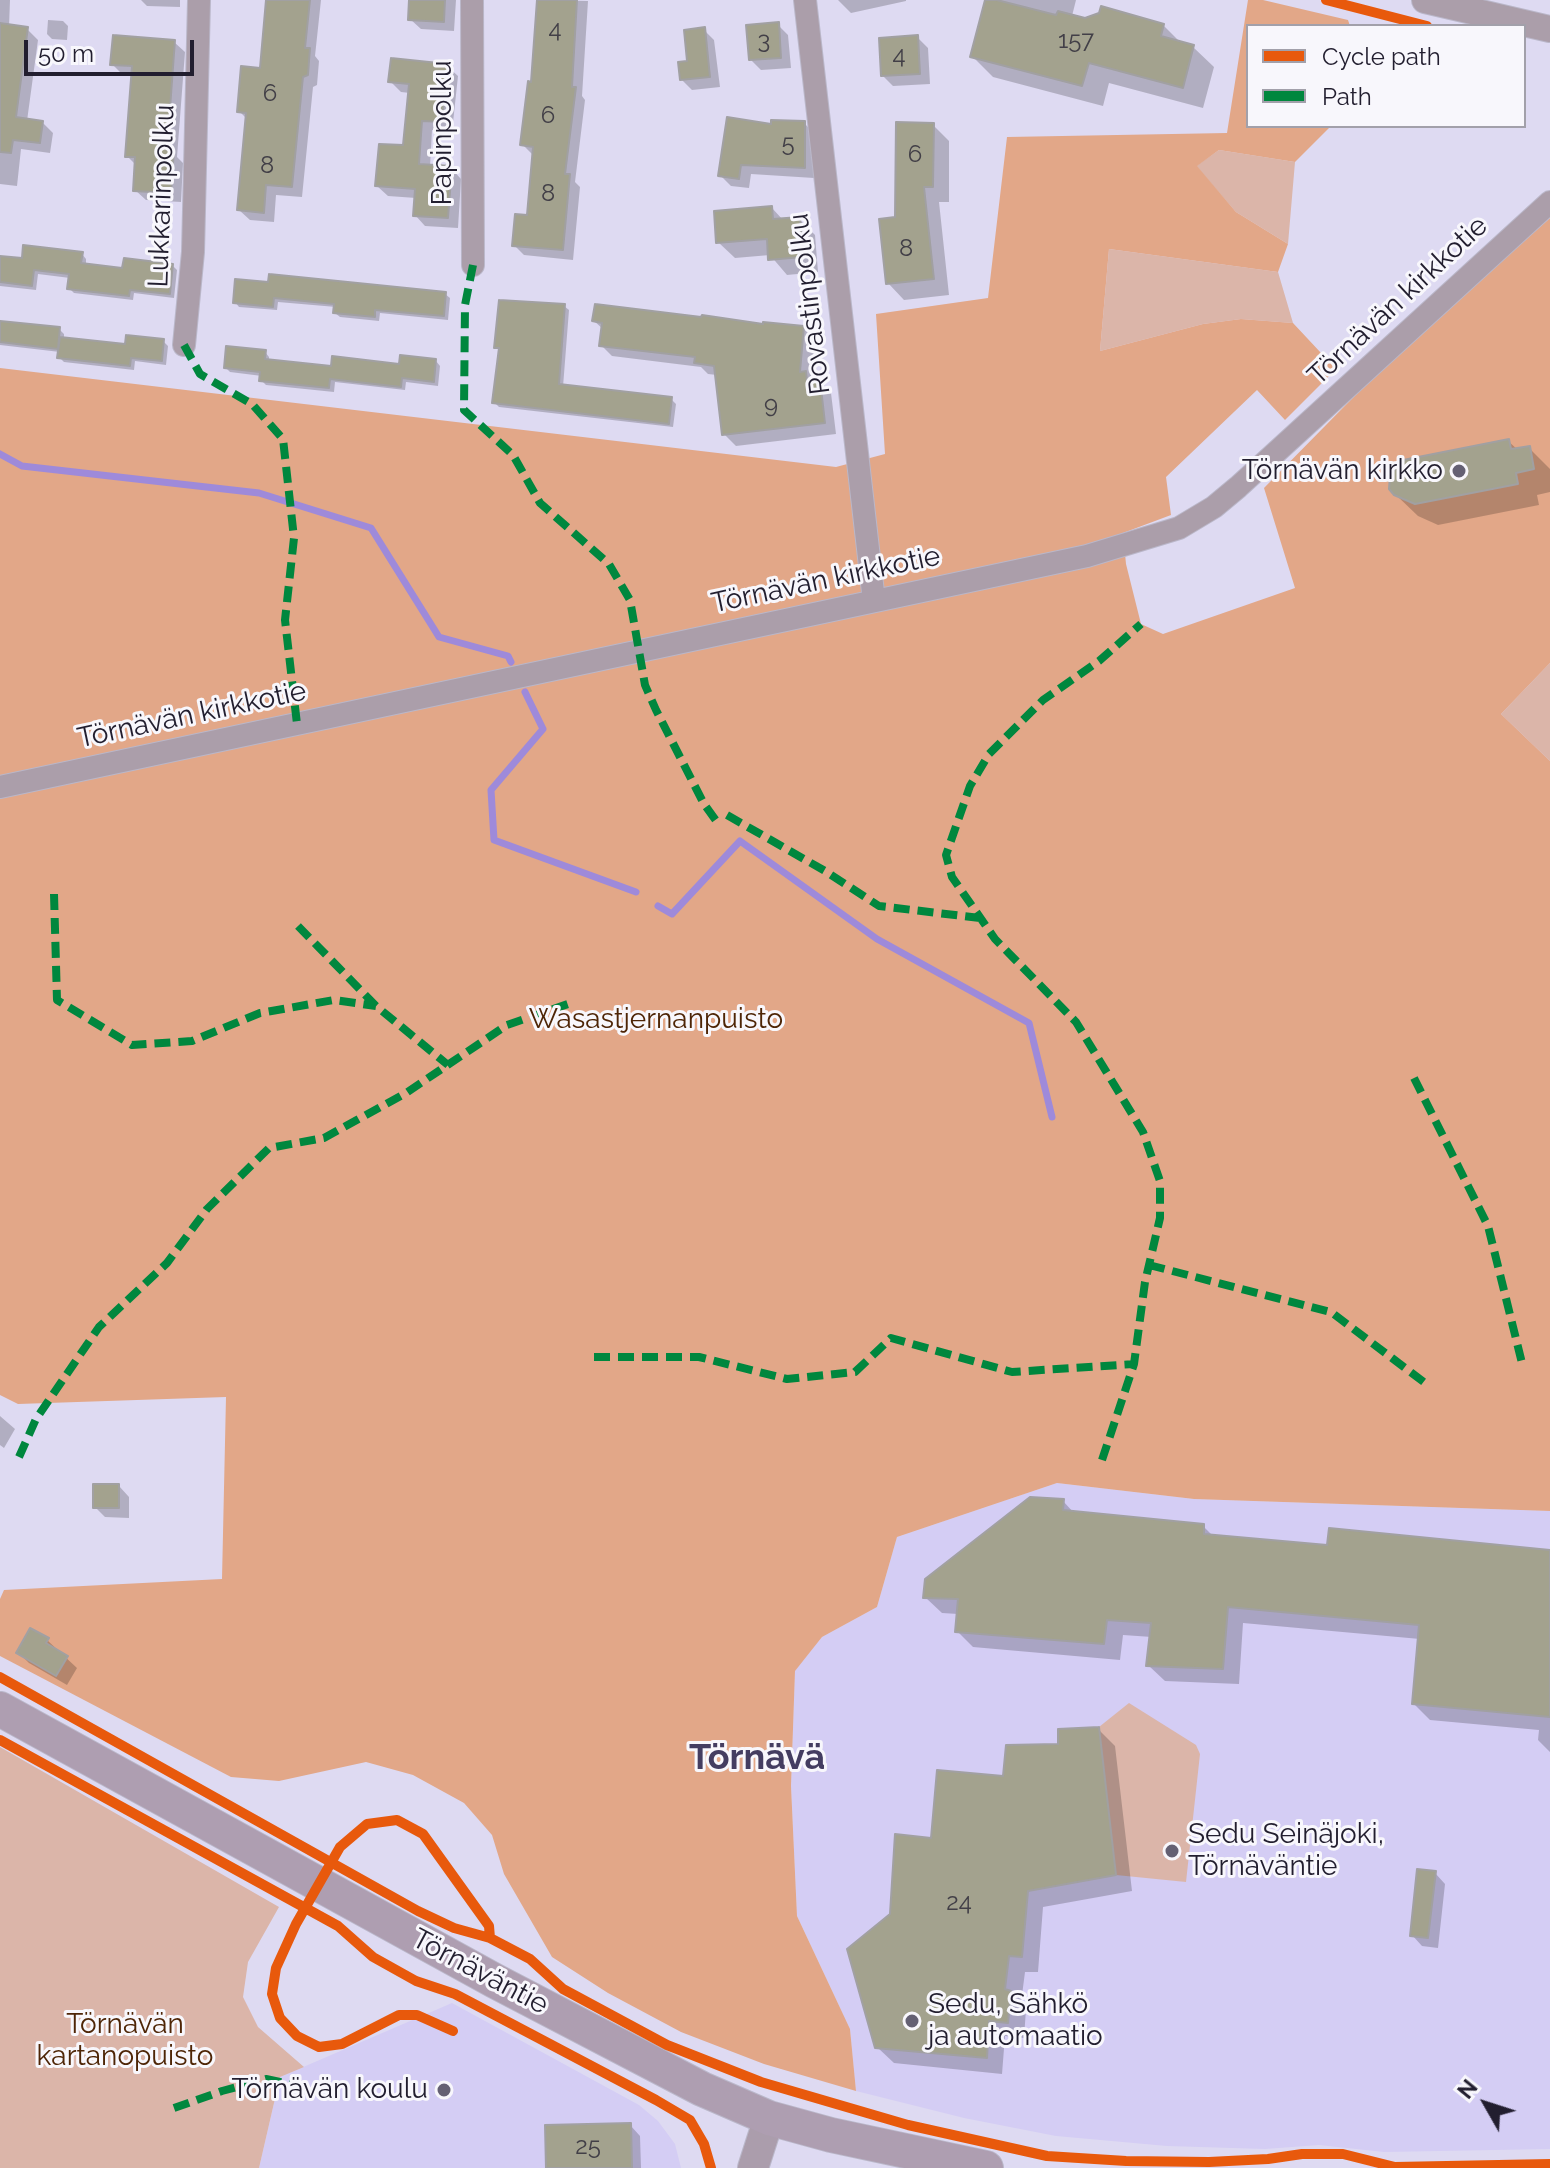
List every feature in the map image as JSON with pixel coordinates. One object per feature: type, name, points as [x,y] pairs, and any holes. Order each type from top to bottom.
[{"type":"main road","name":"Törnäväntie","points":[[0,1709],[560,2015],[702,2089],[769,2118],[831,2135],[986,2168]]},
{"type":"main road","points":[[753,2168],[769,2118]]},
{"type":"street","name":"Lukkarinpolku","points":[[184,345],[193,252],[199,0]]},
{"type":"street","name":"Papinpolku","points":[[472,0],[473,265]]},
{"type":"street","name":"Rovastinpolku","points":[[805,0],[874,601]]},
{"type":"street","points":[[1425,0],[1550,29]]},
{"type":"street","name":"Törnävän kirkkotie","points":[[0,787],[1087,556],[1179,528],[1214,507],[1238,487],[1550,202]]},
{"type":"shaded area","name":"Sedu Seinäjoki, Törnäväntie","points":[[1057,1483],[1194,1499],[1550,1511],[1550,2149],[1384,2152],[1319,2145],[1265,2149],[1167,2146],[1056,2136],[964,2118],[856,2091],[850,2029],[797,1916],[791,1786],[795,1670],[822,1637],[877,1607],[897,1537]]},
{"type":"shaded area","name":"Törnävän koulu","points":[[452,2003],[639,2105],[658,2121],[675,2144],[681,2168],[259,2168],[280,2077]]},
{"type":"green space","name":"Wasastjernanpuisto","points":[[1248,0],[1263,0],[1348,20],[1349,24],[1246,24],[1246,128],[1329,128],[1295,162],[1219,150],[1197,166],[1236,212],[1288,244],[1278,272],[1109,249],[1100,351],[1203,324],[1241,319],[1293,323],[1336,369],[1285,420],[1257,390],[1166,477],[1171,515],[1123,533],[1126,564],[1141,624],[1163,634],[1295,588],[1264,488],[1389,361],[1550,218],[1550,663],[1501,714],[1550,761],[1550,1511],[1194,1499],[1057,1483],[897,1537],[877,1607],[822,1637],[795,1671],[791,1786],[797,1916],[850,2029],[856,2091],[764,2064],[681,2032],[608,1993],[552,1957],[504,1874],[492,1835],[464,1803],[413,1775],[366,1762],[279,1781],[231,1777],[0,1656],[0,1599],[4,1590],[222,1579],[226,1397],[18,1404],[0,1395],[0,368],[836,467],[885,454],[876,314],[988,298],[1007,137],[1227,133]]},
{"type":"green space","points":[[1219,150],[1295,162],[1288,244],[1236,212],[1196,166]]},
{"type":"green space","points":[[1109,249],[1278,272],[1293,323],[1241,319],[1203,324],[1100,351]]},
{"type":"green space","points":[[1550,663],[1550,761],[1501,714]]},
{"type":"green space","points":[[1129,1703],[1196,1745],[1200,1754],[1186,1882],[1116,1875],[1099,1727]]},
{"type":"green space","name":"Törnävän kartanopuisto","points":[[0,1747],[279,1907],[248,1962],[243,1997],[258,2027],[304,2067],[280,2077],[259,2168],[0,2168]]},
{"type":"building","points":[[266,0],[310,0],[305,48],[310,48],[308,75],[303,77],[292,187],[266,185],[264,213],[237,210],[246,113],[237,112],[241,66],[260,68]]},
{"type":"building","points":[[409,0],[445,0],[444,22],[408,20]]},
{"type":"building","points":[[537,0],[577,0],[572,87],[576,87],[565,174],[570,174],[563,250],[512,246],[515,214],[527,215],[533,147],[520,145],[528,81],[531,82]]},
{"type":"building","points":[[985,0],[1085,18],[1099,13],[1101,6],[1164,24],[1161,36],[1194,45],[1183,88],[1089,63],[1082,86],[970,57]]},
{"type":"building","points":[[779,22],[781,58],[749,60],[746,25]]},
{"type":"building","points":[[0,23],[28,27],[16,117],[43,121],[40,143],[13,140],[11,153],[0,152]]},
{"type":"building","points":[[705,27],[710,77],[680,80],[678,62],[687,61],[684,30]]},
{"type":"building","points":[[113,35],[175,40],[167,150],[174,150],[171,193],[133,191],[135,157],[125,157],[132,66],[110,65]]},
{"type":"building","points":[[918,35],[920,74],[881,76],[879,38]]},
{"type":"building","points":[[391,58],[448,64],[442,122],[422,121],[419,164],[452,166],[448,218],[413,216],[415,189],[375,186],[379,144],[403,145],[409,84],[388,82]]},
{"type":"building","points":[[727,117],[771,124],[771,120],[805,121],[805,168],[741,165],[739,179],[718,176]]},
{"type":"building","points":[[896,122],[934,123],[933,187],[924,187],[934,279],[886,284],[879,219],[895,217]]},
{"type":"building","points":[[772,206],[773,219],[800,217],[803,257],[768,260],[767,239],[716,243],[714,211]]},
{"type":"building","points":[[23,245],[83,252],[81,263],[122,268],[124,258],[173,264],[170,294],[130,290],[129,296],[67,289],[69,274],[34,270],[32,286],[0,282],[0,256],[22,258]]},
{"type":"building","points":[[269,274],[446,292],[444,316],[375,310],[375,317],[333,313],[334,304],[274,298],[273,307],[233,303],[235,279],[268,282]]},
{"type":"building","points":[[499,300],[565,304],[559,384],[672,397],[669,424],[492,403],[499,348],[494,348]]},
{"type":"building","points":[[595,304],[804,326],[800,372],[806,371],[807,381],[820,379],[825,423],[722,435],[714,366],[694,363],[695,357],[599,346],[602,323],[592,321]]},
{"type":"building","points":[[0,321],[60,327],[58,349],[0,342]]},
{"type":"building","points":[[126,335],[164,339],[162,361],[131,358],[130,366],[57,358],[60,337],[125,344]]},
{"type":"building","points":[[226,346],[266,350],[265,359],[331,366],[332,356],[399,364],[400,355],[436,359],[434,382],[402,378],[401,387],[330,379],[329,388],[259,381],[260,372],[224,368]]},
{"type":"building","name":"Törnävän kirkko","points":[[1509,439],[1511,449],[1530,446],[1534,469],[1516,473],[1518,484],[1415,504],[1394,495],[1389,489],[1390,475],[1403,460]]},
{"type":"building","points":[[93,1484],[119,1484],[119,1508],[93,1508]]},
{"type":"building","points":[[1030,1497],[1064,1499],[1063,1510],[1204,1524],[1204,1534],[1327,1545],[1329,1528],[1550,1550],[1550,1717],[1412,1704],[1419,1625],[1228,1607],[1223,1669],[1146,1666],[1151,1623],[1107,1620],[1104,1644],[955,1632],[958,1599],[923,1598],[925,1579]]},
{"type":"building","points":[[30,1628],[49,1638],[46,1643],[68,1656],[56,1676],[16,1653]]},
{"type":"building","points":[[1099,1727],[1116,1875],[1028,1891],[1022,1957],[1009,1956],[1005,1989],[1011,1991],[1008,2023],[989,2021],[987,2058],[875,2048],[847,1949],[890,1914],[895,1834],[931,1838],[937,1770],[1003,1776],[1006,1745],[1058,1744],[1058,1729]]},
{"type":"building","points":[[1417,1869],[1436,1871],[1428,1938],[1410,1936]]},
{"type":"building","points":[[631,2123],[632,2168],[546,2168],[545,2125]]},
{"type":"waterway","points":[[0,454],[22,466],[259,493],[371,528],[439,637],[508,656],[511,662]]},
{"type":"waterway","points":[[525,692],[543,729],[491,790],[494,840],[636,892]]},
{"type":"waterway","points":[[658,906],[672,914],[740,841],[877,939],[1029,1023],[1052,1117]]},
{"type":"marked path","points":[[473,265],[465,305],[464,410],[513,455],[540,503],[609,564],[630,600],[645,685],[704,804],[717,822]]},
{"type":"marked path","points":[[184,345],[200,374],[252,404],[283,439],[294,538],[285,620],[297,724]]},
{"type":"marked path","points":[[1102,1460],[1134,1364],[1145,1282],[1160,1218],[1160,1181],[1143,1132],[1076,1022],[995,939],[952,877],[946,855],[970,786],[989,754],[1043,700],[1099,661],[1141,624]]},
{"type":"marked path","points":[[727,815],[879,906],[980,918]]},
{"type":"marked path","points":[[54,894],[57,1000],[132,1045],[192,1041],[260,1013],[334,1000],[376,1006]]},
{"type":"marked path","points":[[298,926],[376,1006],[448,1065]]},
{"type":"marked path","points":[[19,1457],[36,1419],[99,1327],[167,1263],[207,1209],[269,1148],[324,1138],[406,1093],[507,1025],[568,1004]]},
{"type":"marked path","points":[[1414,1078],[1488,1226],[1522,1363]]},
{"type":"marked path","points":[[1149,1265],[1331,1312],[1429,1386]]},
{"type":"marked path","points":[[594,1357],[699,1357],[787,1379],[855,1372],[891,1338],[1012,1372],[1134,1364]]},
{"type":"marked path","points":[[174,2108],[266,2079],[323,2091]]},
{"type":"cycle path","points":[[1326,0],[1419,24]]},
{"type":"cycle path","points":[[0,1677],[418,1911],[454,1928],[490,1938],[530,1959],[563,1989],[667,2045],[761,2082],[908,2125],[1047,2156],[1209,2162],[1302,2154],[1343,2154],[1395,2167],[1550,2164]]},
{"type":"cycle path","points":[[0,1740],[338,1926],[373,1957],[416,1981],[455,1994],[690,2120],[704,2144],[711,2168]]},
{"type":"cycle path","points":[[453,2031],[417,2015],[399,2015],[342,2044],[319,2047],[297,2036],[280,2018],[272,1994],[276,1968],[296,1924],[340,1847],[367,1824],[397,1820],[423,1834],[489,1926],[490,1938]]},
{"type":"place","name":"Törnävän kirkko","points":[[1459,471]]},
{"type":"place","name":"Sedu Seinäjoki, Törnäväntie","points":[[1172,1851]]},
{"type":"place","name":"Sedu, Sähkö ja automaatio","points":[[912,2021]]},
{"type":"place","name":"Törnävän koulu","points":[[444,2090]]},
{"type":"district","name":"Törnävä","points":[[757,1758]]}]
